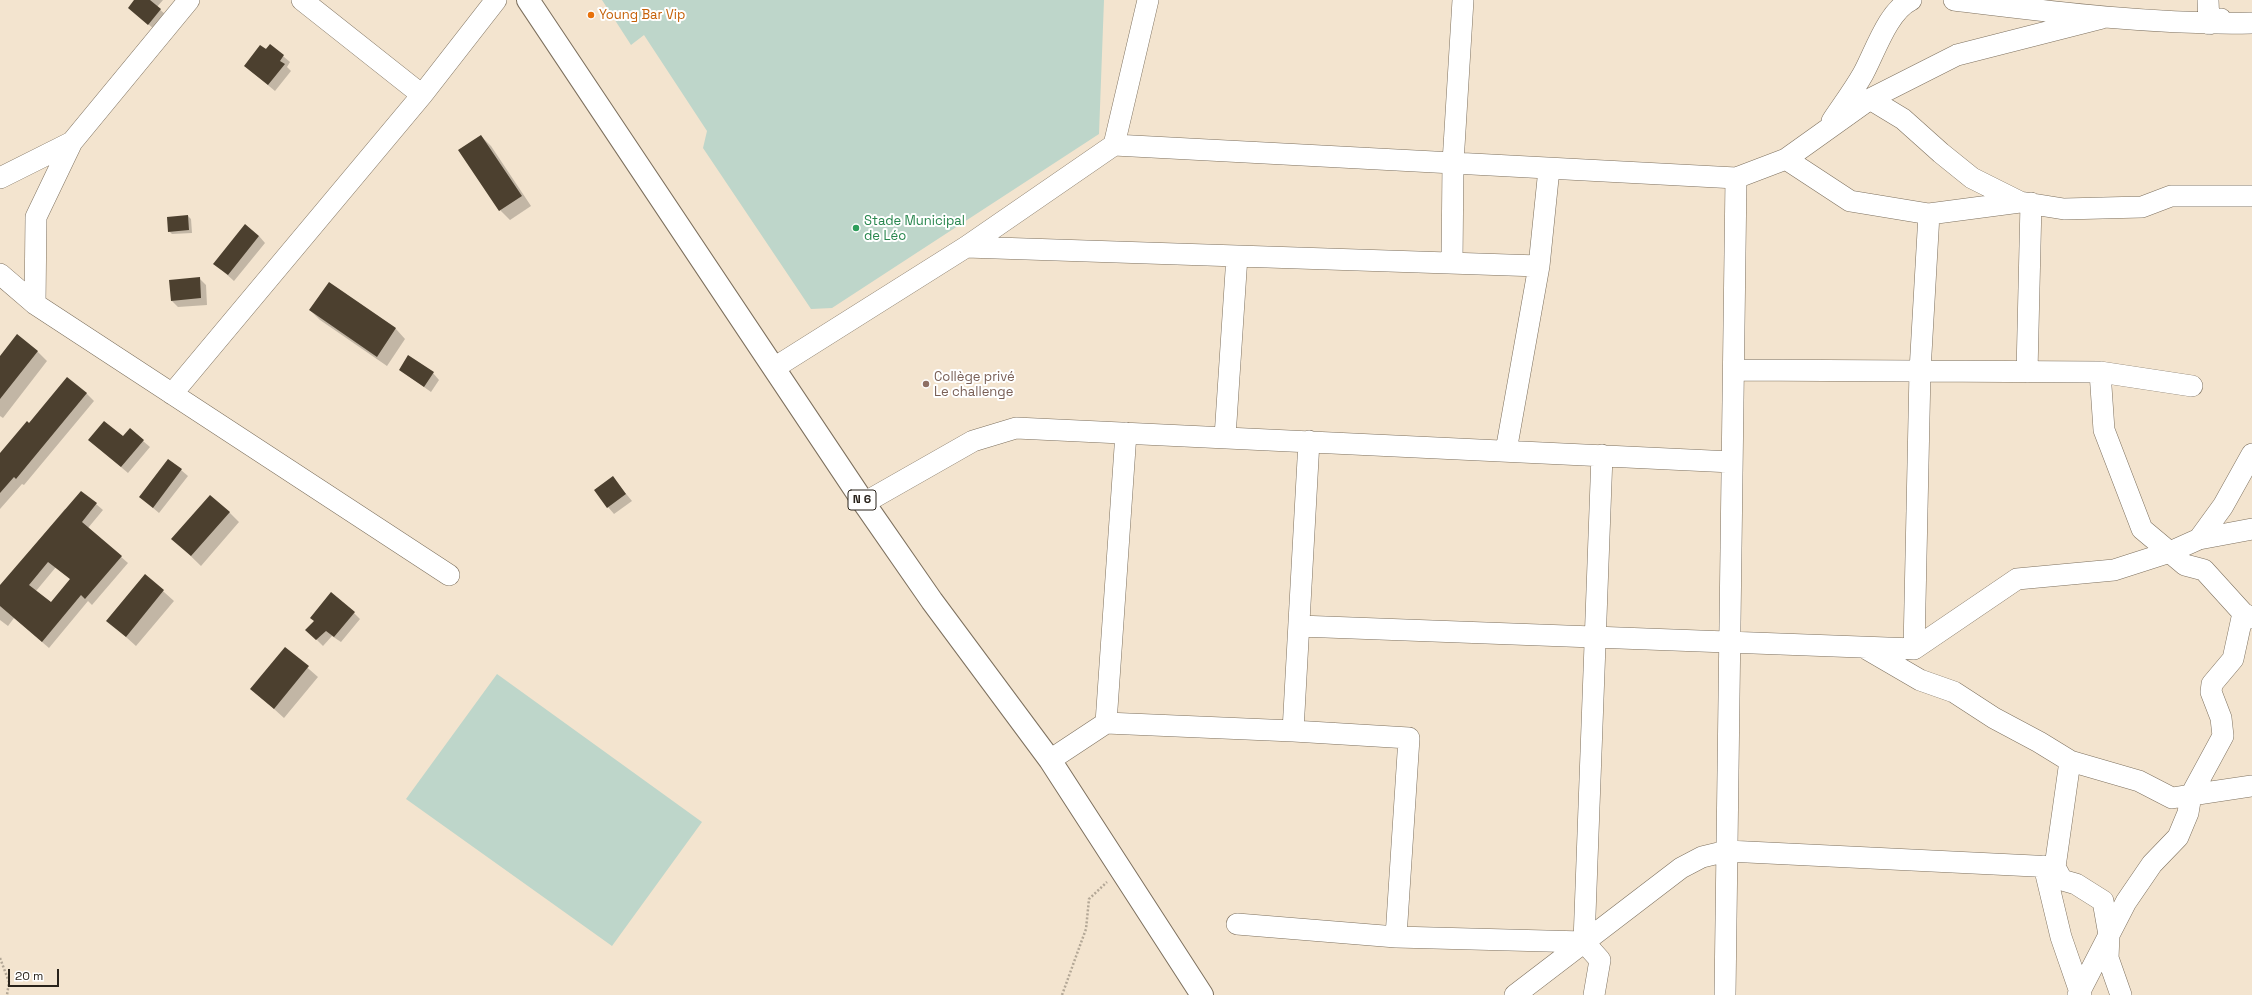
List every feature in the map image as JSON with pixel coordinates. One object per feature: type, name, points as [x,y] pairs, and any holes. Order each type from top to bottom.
[{"type":"main road","name":"N 6","points":[[528,0],[864,503],[932,601],[1050,760],[1202,995]]},
{"type":"street","points":[[35,304],[36,217],[72,142],[189,0]]},
{"type":"street","points":[[302,0],[422,95]]},
{"type":"street","points":[[1114,146],[1148,0]]},
{"type":"street","points":[[1452,263],[1453,163],[1463,0]]},
{"type":"street","points":[[1823,135],[1862,75],[1890,22],[1902,4],[1911,0]]},
{"type":"street","points":[[1954,0],[2102,18],[2209,24],[2252,23]]},
{"type":"street","points":[[2208,0],[2209,24]]},
{"type":"street","points":[[172,394],[422,95],[492,2]]},
{"type":"street","points":[[2209,24],[2252,9]]},
{"type":"street","points":[[774,368],[966,247],[1114,146],[1736,178],[1786,159],[1823,135],[1870,99],[1957,55],[2102,18]]},
{"type":"street","points":[[1870,99],[1903,119],[1972,178],[2026,203]]},
{"type":"street","points":[[0,178],[72,142]]},
{"type":"street","points":[[1786,159],[1850,201],[1929,214],[2026,203],[2064,209],[2142,207],[2171,196],[2252,196]]},
{"type":"street","points":[[1506,451],[1539,266],[1549,169]]},
{"type":"street","points":[[1725,995],[1736,178]]},
{"type":"street","points":[[2026,203],[2027,372]]},
{"type":"street","points":[[1914,649],[1920,371],[1929,214]]},
{"type":"street","points":[[966,247],[1539,266]]},
{"type":"street","points":[[1225,438],[1237,256]]},
{"type":"street","points":[[0,274],[35,304],[449,576]]},
{"type":"street","points":[[1734,370],[2100,372],[2192,386]]},
{"type":"street","points":[[2080,993],[2126,902],[2152,864],[2178,837],[2188,813],[2191,795],[2223,736],[2221,718],[2211,692],[2212,684],[2234,659],[2248,616],[2204,570],[2185,565],[2142,529],[2104,430],[2100,372]]},
{"type":"street","points":[[864,503],[973,441],[1016,428],[1732,462]]},
{"type":"street","points":[[1106,722],[1126,433]]},
{"type":"street","points":[[1293,731],[1309,442]]},
{"type":"street","points":[[2199,539],[2223,506],[2252,454]]},
{"type":"street","points":[[1594,995],[1600,960],[1584,942],[1597,636],[1602,455]]},
{"type":"street","points":[[1299,626],[1914,649],[2017,579],[2114,570],[2170,552],[2199,539],[2252,529]]},
{"type":"street","points":[[1863,646],[1920,680],[1954,692],[1994,718],[2039,742],[2070,761],[2139,782],[2172,798],[2252,786]]},
{"type":"street","points":[[1050,760],[1106,722],[1409,738],[1396,937]]},
{"type":"street","points":[[2070,761],[2049,866],[2060,937],[2080,993]]},
{"type":"street","points":[[1515,995],[1681,868],[1702,856],[1727,851],[2049,866],[2062,880],[2076,884],[2103,901],[2109,935],[2108,958],[2121,995]]},
{"type":"street","points":[[1237,924],[1396,937],[1584,942]]},
{"type":"path","points":[[1062,995],[1086,929],[1089,899],[1121,869]]},
{"type":"path","points":[[0,958],[9,982],[7,995]]},
{"type":"green space","name":"Stade Municipal de Léo","points":[[602,0],[1104,0],[1099,134],[832,308],[811,309],[703,148],[707,131],[644,35],[631,45]]},
{"type":"green space","points":[[497,674],[702,822],[612,946],[406,799]]},
{"type":"building","points":[[134,0],[150,0],[161,9],[148,25],[128,8]]},
{"type":"building","points":[[270,44],[284,55],[280,61],[285,64],[268,85],[244,66],[260,45],[266,49]]},
{"type":"building","points":[[481,135],[522,196],[499,211],[458,150]]},
{"type":"building","points":[[188,215],[189,230],[168,232],[167,217]]},
{"type":"building","points":[[245,224],[259,236],[228,275],[213,264]]},
{"type":"building","points":[[200,277],[201,298],[171,301],[169,280]]},
{"type":"building","points":[[329,282],[396,328],[377,357],[309,310]]},
{"type":"building","points":[[17,334],[38,351],[0,399],[0,356]]},
{"type":"building","points":[[408,355],[434,372],[424,387],[399,370]]},
{"type":"building","points":[[67,377],[87,393],[16,479],[14,477],[0,493],[0,453],[27,421],[29,423]]},
{"type":"building","points":[[104,421],[123,436],[130,428],[144,440],[121,467],[88,440]]},
{"type":"building","points":[[168,459],[182,469],[153,508],[139,497]]},
{"type":"building","points":[[613,476],[626,494],[607,508],[594,490]]},
{"type":"building","points":[[81,491],[97,503],[82,522],[122,556],[85,599],[81,595],[42,642],[0,606],[0,585]],"holes":[[[48,562],[70,579],[51,602],[29,585]]]},
{"type":"building","points":[[210,495],[230,512],[191,556],[171,539]]},
{"type":"building","points":[[145,574],[164,590],[126,637],[106,621]]},
{"type":"building","points":[[331,592],[355,612],[334,637],[326,631],[316,640],[305,630],[314,621],[310,618]]},
{"type":"building","points":[[285,647],[309,666],[274,709],[250,689]]},
{"type":"place","name":"Young Bar Vip","points":[[591,15]]},
{"type":"place","name":"Stade Municipal de Léo","points":[[856,228]]},
{"type":"place","name":"Collège privé Le challenge","points":[[926,384]]}]
